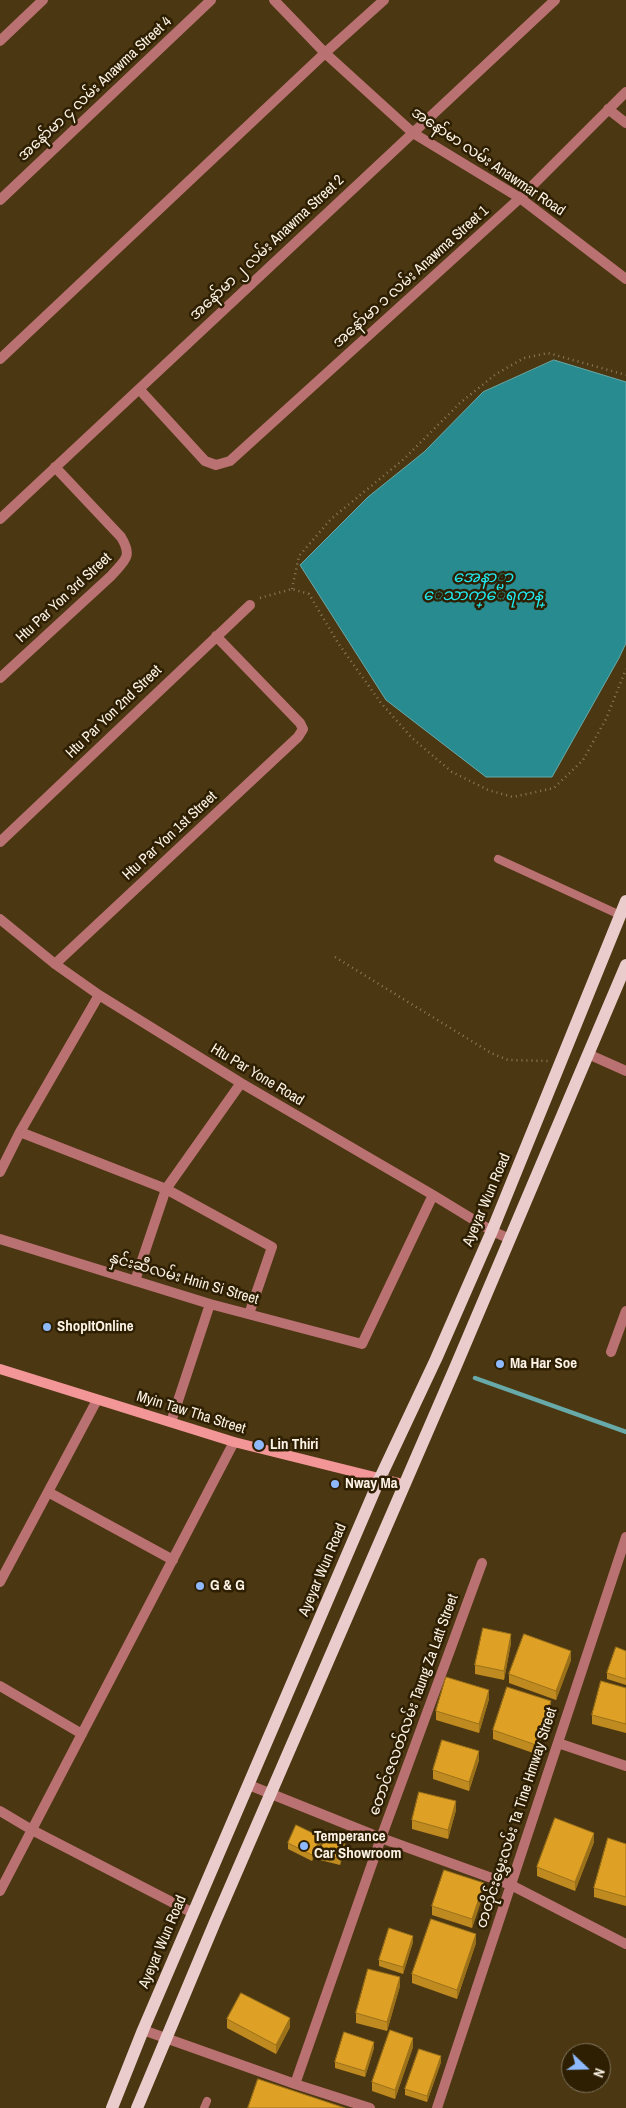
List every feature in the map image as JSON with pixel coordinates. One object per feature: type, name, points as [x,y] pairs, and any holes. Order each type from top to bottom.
[{"type":"main road","name":"Ayeyar Wun Road","points":[[112,2108],[193,1913],[380,1478],[436,1359],[492,1231],[626,901]]},
{"type":"main road","points":[[137,2108],[626,965]]},
{"type":"main road","name":"Myin Taw Tha Street","points":[[0,1369],[234,1442],[404,1484]]},
{"type":"street","points":[[0,41],[43,0]]},
{"type":"street","name":"အနော်မာ ၄ လမ်း Anawma Street 4","points":[[0,200],[211,0]]},
{"type":"street","name":"အနော်မာ လမ်း Anawmar Road","points":[[274,0],[325,53],[413,133],[520,198],[626,279]]},
{"type":"street","points":[[0,359],[325,53],[384,0]]},
{"type":"street","name":"အနော်မာ ၂ လမ်း Anawma Street 2","points":[[0,519],[555,0]]},
{"type":"street","name":"အနော်မာ ၁ လမ်း Anawma Street 1","points":[[139,389],[205,461],[216,465],[230,461],[520,198],[626,92]]},
{"type":"street","points":[[608,109],[626,123]]},
{"type":"street","name":"Htu Par Yon 3rd Street","points":[[0,678],[111,576],[126,559],[128,548],[121,537],[55,468]]},
{"type":"street","name":"Htu Par Yon 2nd Street","points":[[0,842],[250,605]]},
{"type":"street","name":"Htu Par Yon 1st Street","points":[[55,964],[298,737],[302,729],[300,724],[216,636]]},
{"type":"street","name":"Htu Par Yone Road","points":[[0,919],[55,964],[99,995],[241,1083],[492,1231],[510,1239]]},
{"type":"street","points":[[0,1172],[20,1132],[99,995]]},
{"type":"street","points":[[588,1054],[626,1071]]},
{"type":"street","points":[[135,1281],[166,1189],[241,1083]]},
{"type":"street","points":[[20,1132],[166,1189],[272,1248],[249,1314]]},
{"type":"street","name":"နှင်းဆီလမ်း Hnin Si Street","points":[[0,1239],[210,1304],[362,1344],[433,1195]]},
{"type":"street","points":[[171,1422],[210,1304]]},
{"type":"street","points":[[611,1352],[626,1311]]},
{"type":"street","points":[[0,1582],[97,1400]]},
{"type":"street","points":[[0,1892],[234,1442]]},
{"type":"street","points":[[48,1492],[173,1560]]},
{"type":"street","name":"တတိုင်းမွှေးလမ်း Ta Tine Hmway Street","points":[[437,2108],[626,1538]]},
{"type":"street","name":"တောင်ဇလတ်လမ်း Taung Za Latt Street","points":[[295,2084],[381,1838],[482,1563]]},
{"type":"street","points":[[0,1686],[82,1734]]},
{"type":"street","points":[[558,1743],[626,1766]]},
{"type":"street","points":[[249,1785],[381,1838],[511,1886],[626,1944]]},
{"type":"street","points":[[0,1811],[32,1830],[193,1913]]},
{"type":"street","points":[[144,2030],[295,2084],[370,2108]]},
{"type":"lane","points":[[498,859],[620,915]]},
{"type":"path","points":[[292,589],[299,556],[331,519],[404,459],[460,403],[496,374],[524,358],[548,353],[626,375]]},
{"type":"path","points":[[250,605],[261,597],[292,589],[309,594],[338,643],[381,703],[412,738],[452,772],[488,790],[513,797],[554,788],[583,760],[606,719],[626,669]]},
{"type":"path","points":[[335,957],[491,1053],[508,1060],[562,1062]]},
{"type":"water","name":"အေနာ္မာ ေသာက္ေရကန္","points":[[554,360],[626,382],[626,643],[552,777],[486,777],[386,700],[300,565],[368,497],[424,452],[483,392]]},
{"type":"building","points":[[483,1628],[511,1634],[504,1671],[475,1665]]},
{"type":"building","points":[[524,1634],[571,1651],[556,1691],[509,1674]]},
{"type":"building","points":[[616,1647],[626,1651],[626,1679],[607,1673]]},
{"type":"building","points":[[446,1677],[489,1690],[479,1724],[436,1711]]},
{"type":"building","points":[[601,1681],[626,1688],[626,1724],[592,1715]]},
{"type":"building","points":[[507,1687],[551,1701],[536,1745],[493,1730]]},
{"type":"building","points":[[442,1740],[479,1751],[469,1782],[433,1770]]},
{"type":"building","points":[[419,1792],[456,1801],[448,1830],[412,1820]]},
{"type":"building","points":[[555,1818],[594,1833],[575,1882],[537,1867]]},
{"type":"building","name":"Temperance Car Showroom","points":[[296,1825],[321,1837],[312,1855],[288,1843]]},
{"type":"building","points":[[324,1838],[345,1844],[340,1859],[320,1853]]},
{"type":"building","points":[[608,1838],[626,1844],[626,1897],[594,1888]]},
{"type":"building","points":[[444,1870],[484,1883],[472,1919],[432,1906]]},
{"type":"building","points":[[431,1919],[476,1934],[457,1990],[412,1974]]},
{"type":"building","points":[[389,1928],[413,1936],[403,1967],[379,1960]]},
{"type":"building","points":[[368,1969],[400,1977],[387,2022],[356,2013]]},
{"type":"building","points":[[241,1993],[290,2018],[276,2045],[227,2019]]},
{"type":"building","points":[[390,2030],[413,2038],[395,2090],[372,2082]]},
{"type":"building","points":[[344,2032],[374,2042],[365,2071],[335,2062]]},
{"type":"building","points":[[419,2049],[441,2056],[427,2096],[405,2089]]},
{"type":"building","points":[[258,2079],[345,2108],[248,2108]]},
{"type":"waterway","points":[[475,1378],[626,1432]]},
{"type":"place","name":"ShopItOnline","points":[[47,1327]]},
{"type":"place","name":"Ma Har Soe","points":[[500,1364]]},
{"type":"place","name":"Lin Thiri","points":[[259,1445]]},
{"type":"place","name":"Nway Ma","points":[[335,1484]]},
{"type":"place","name":"G & G","points":[[200,1586]]},
{"type":"place","name":"Temperance Car Showroom","points":[[304,1846]]}]
